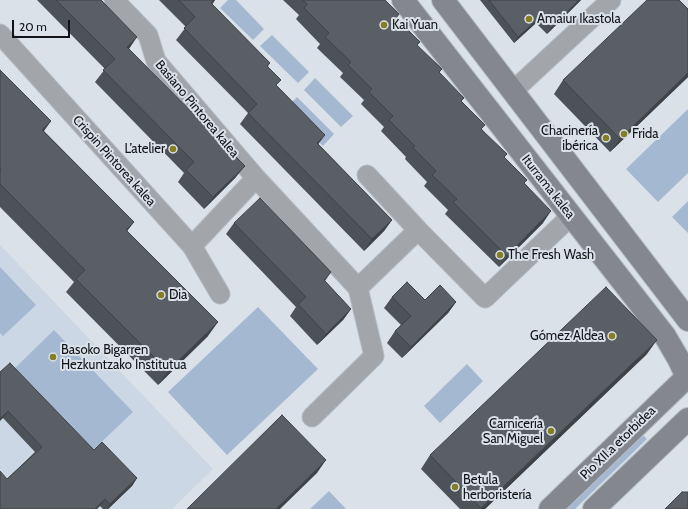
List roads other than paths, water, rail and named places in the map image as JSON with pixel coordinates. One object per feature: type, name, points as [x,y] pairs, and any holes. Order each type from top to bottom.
[{"type":"street","name":"Basiano Pintorea kalea","points":[[114,0],[148,35],[156,61],[256,178],[358,288]]},
{"type":"street","name":"Iturrama kalea","points":[[403,0],[665,336],[679,360],[687,378]]},
{"type":"street","points":[[443,0],[688,320]]},
{"type":"street","points":[[513,91],[611,0]]},
{"type":"street","name":"Crispin Pintorea kalea","points":[[0,34],[192,246],[220,294]]},
{"type":"street","points":[[367,175],[418,230],[485,298],[571,216]]},
{"type":"street","points":[[192,246],[256,178]]},
{"type":"street","points":[[312,417],[374,356],[358,288],[418,230]]},
{"type":"street","name":"Pio XII.a etorbidea","points":[[550,509],[687,378]]},
{"type":"street","points":[[594,509],[688,419]]},
{"type":"place","name":"Amaiur Ikastola","points":[[529,19]]},
{"type":"place","name":"Kai Yuan","points":[[384,25]]},
{"type":"place","name":"Frida","points":[[624,134]]},
{"type":"place","name":"Chacinería ibérica","points":[[606,138]]},
{"type":"place","name":"L’atelier","points":[[173,149]]},
{"type":"place","name":"The Fresh Wash","points":[[500,255]]},
{"type":"place","name":"Dia","points":[[161,295]]},
{"type":"place","name":"Gómez Aldea","points":[[612,336]]},
{"type":"place","name":"Basoko Bigarren Hezkuntzako Institutua","points":[[53,357]]},
{"type":"place","name":"Carnicería San Miguel","points":[[551,431]]},
{"type":"place","name":"Betula herboristería","points":[[455,487]]}]
